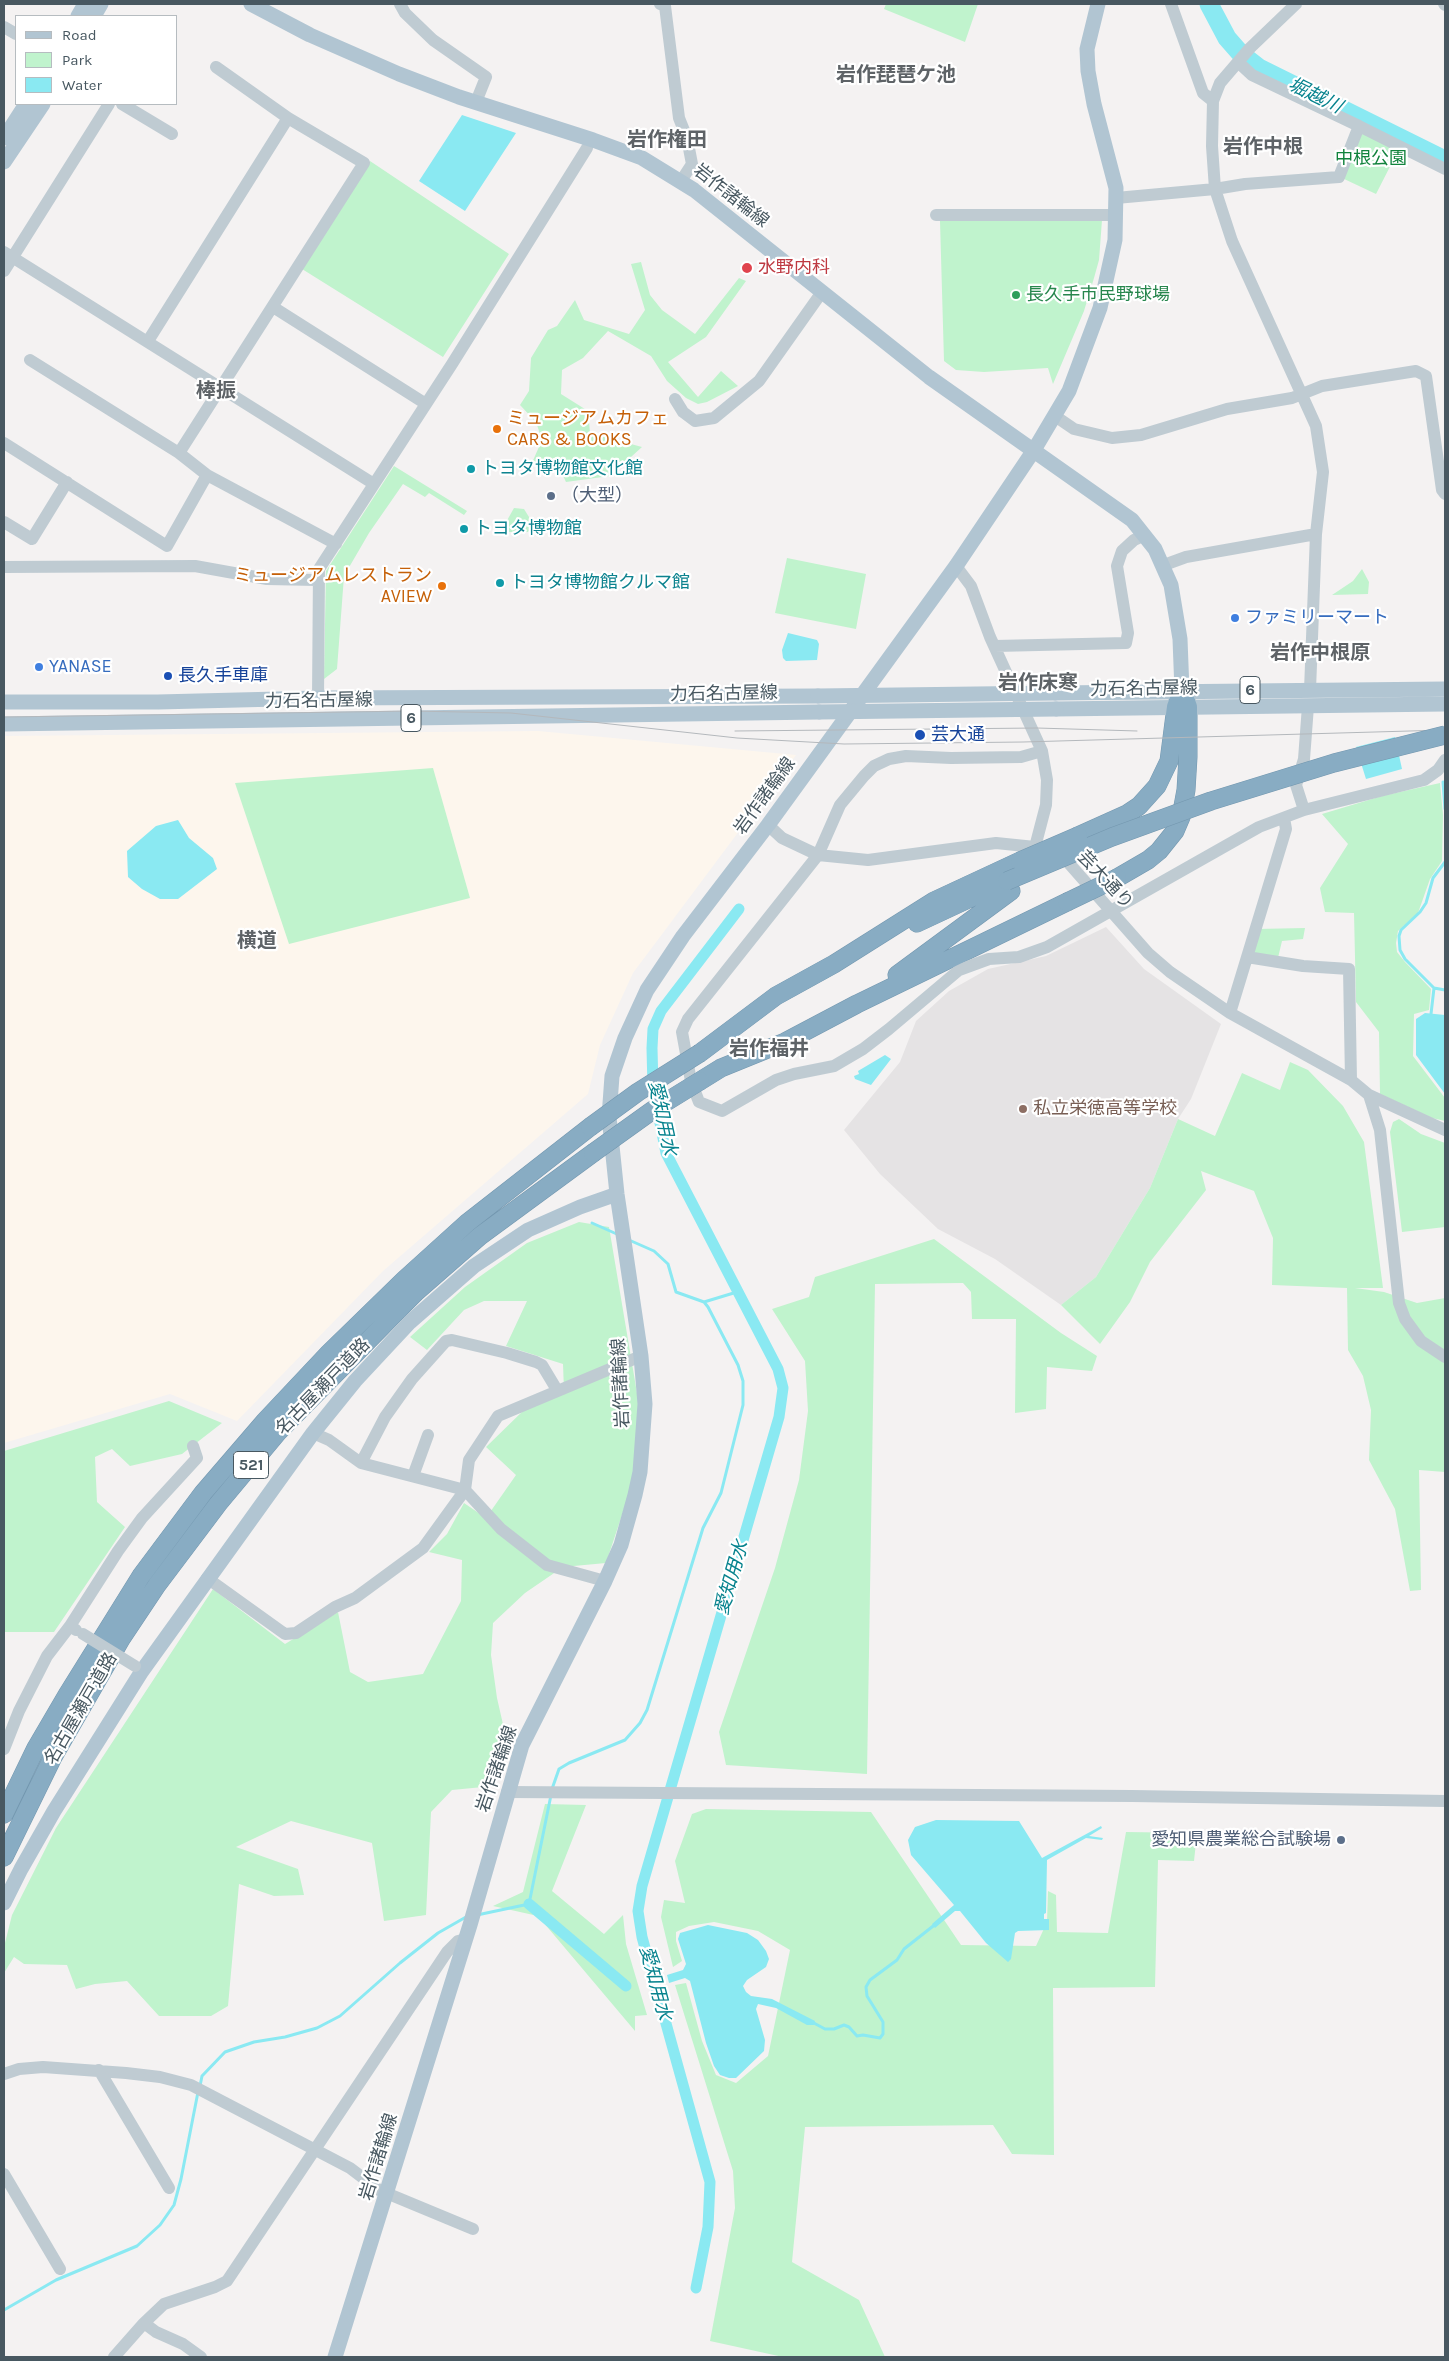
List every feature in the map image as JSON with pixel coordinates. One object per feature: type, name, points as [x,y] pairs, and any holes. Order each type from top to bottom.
[{"type":"highway","points":[[834,964],[934,901],[1128,814],[1144,801],[1157,786],[1169,760],[1182,702]]},
{"type":"highway","points":[[857,1004],[1116,878],[1148,860],[1159,851],[1175,831],[1181,817],[1188,774],[1182,702]]},
{"type":"highway","points":[[834,964],[1009,886],[1112,837],[1210,801],[1334,763],[1445,735]]},
{"type":"highway","points":[[857,1004],[1009,886],[1215,809],[1331,772],[1445,744]]},
{"type":"highway","name":"名古屋瀬戸道路","points":[[4,1814],[36,1748],[141,1576],[203,1493],[265,1421],[316,1367],[404,1280],[467,1223],[590,1127],[638,1092],[704,1050],[776,996],[834,964]]},
{"type":"highway","name":"名古屋瀬戸道路","points":[[4,1857],[52,1757],[121,1639],[157,1585],[218,1504],[279,1431],[416,1292],[480,1236],[653,1110],[721,1068],[784,1042],[857,1004]]},
{"type":"main road","points":[[79,15],[85,4]]},
{"type":"main road","points":[[95,15],[101,4]]},
{"type":"main road","name":"岩作諸輪線","points":[[251,4],[355,56],[476,102],[642,158],[681,181],[929,377],[1034,450]]},
{"type":"main road","name":"岩作諸輪線","points":[[335,2357],[468,1932],[507,1792],[522,1746],[605,1581],[623,1537],[640,1472],[645,1404],[641,1356],[617,1194],[609,1117],[612,1076],[624,1038],[647,990],[683,936],[768,825],[956,566],[1034,450],[1069,391],[1100,308],[1112,260],[1116,215],[1116,198],[1112,170],[1094,104],[1088,70],[1089,40],[1098,4]]},
{"type":"main road","points":[[4,138],[25,105]]},
{"type":"main road","points":[[4,162],[42,105]]},
{"type":"main road","name":"力石名古屋線","points":[[1034,450],[1132,520],[1145,535],[1164,565],[1171,585],[1178,621],[1182,702]]},
{"type":"main road","name":"力石名古屋線","points":[[4,724],[1056,709],[1182,702],[1310,690],[1445,689]]},
{"type":"main road","name":"力石名古屋線","points":[[4,702],[158,702],[318,698],[818,696],[1055,692],[1182,702],[1308,706],[1445,704]]},
{"type":"main road","points":[[4,1903],[54,1811],[139,1669],[313,1433],[355,1381],[410,1322],[474,1266],[528,1230],[617,1194]]},
{"type":"street","points":[[400,4],[405,13],[434,40],[486,77],[476,102]]},
{"type":"street","points":[[660,4],[665,6],[679,118],[688,138],[692,164],[681,181]]},
{"type":"street","points":[[1171,4],[1203,93],[1213,101]]},
{"type":"street","points":[[1296,4],[1250,48],[1220,83],[1213,101],[1212,146],[1215,189],[1232,241],[1316,426],[1323,472],[1316,534],[1310,690]]},
{"type":"street","points":[[4,27],[15,33]]},
{"type":"street","points":[[1238,62],[1252,75],[1445,169]]},
{"type":"street","points":[[179,453],[364,163],[288,118],[216,67]]},
{"type":"street","points":[[4,271],[8,255],[108,105]]},
{"type":"street","points":[[124,105],[172,134]]},
{"type":"street","points":[[148,341],[288,118]]},
{"type":"street","points":[[1116,198],[1215,189],[1245,184],[1340,177],[1360,126]]},
{"type":"street","points":[[318,698],[317,580],[319,569],[588,148]]},
{"type":"street","points":[[936,215],[1116,215]]},
{"type":"street","points":[[8,255],[374,484]]},
{"type":"street","points":[[675,399],[683,412],[696,421],[714,418],[759,381],[822,292]]},
{"type":"street","points":[[273,307],[426,404]]},
{"type":"street","points":[[30,360],[179,453],[207,475],[336,544]]},
{"type":"street","points":[[1055,416],[1074,429],[1112,438],[1141,435],[1206,415],[1302,396],[1322,386],[1340,385],[1416,371],[1426,376],[1442,490],[1445,494]]},
{"type":"street","points":[[4,443],[167,546],[207,475]]},
{"type":"street","points":[[4,522],[32,540],[66,482]]},
{"type":"street","points":[[1164,565],[1186,558],[1316,534]]},
{"type":"street","points":[[995,646],[1126,643],[1128,633],[1117,566],[1122,551],[1134,540],[1145,535]]},
{"type":"street","points":[[4,567],[195,566],[266,580],[317,580]]},
{"type":"street","points":[[956,566],[971,586],[995,646],[1042,751],[1047,780],[1046,805],[1035,847]]},
{"type":"street","points":[[754,696],[754,712]]},
{"type":"street","points":[[1304,810],[1296,785],[1304,759],[1308,706]]},
{"type":"street","points":[[1042,751],[1021,757],[951,758],[906,756],[889,759],[874,766],[851,790],[831,823],[818,855],[688,1019],[682,1032],[691,1081],[699,1102],[722,1110],[776,1080],[794,1074],[834,1066],[863,1049],[959,970],[989,960],[1019,957],[1047,947],[1259,828],[1304,810],[1429,777],[1445,760]]},
{"type":"street","points":[[1230,1013],[1286,829],[1284,818]]},
{"type":"street","name":"芸大通り","points":[[768,825],[782,838],[818,855],[868,860],[996,843],[1035,847],[1066,860],[1148,953],[1170,972],[1230,1013],[1351,1080],[1369,1095],[1445,1130]]},
{"type":"street","points":[[1247,957],[1303,966],[1349,969],[1351,1080]]},
{"type":"street","points":[[1369,1095],[1380,1130],[1389,1232],[1399,1303],[1405,1319],[1416,1336],[1445,1357]]},
{"type":"street","points":[[361,1463],[385,1417],[406,1387],[440,1345],[446,1341],[452,1340],[536,1362],[542,1366],[557,1390]]},
{"type":"street","points":[[207,1578],[285,1634],[296,1633],[335,1607],[355,1598],[423,1548],[465,1490],[469,1460],[498,1416],[641,1356]]},
{"type":"street","points":[[313,1433],[329,1440],[361,1463],[465,1490],[502,1529],[547,1565],[605,1581]]},
{"type":"street","points":[[412,1476],[428,1435]]},
{"type":"street","points":[[4,1749],[19,1711],[47,1656],[70,1626],[118,1551],[142,1518],[197,1458],[193,1446]]},
{"type":"street","points":[[70,1626],[139,1669]]},
{"type":"street","points":[[507,1792],[1132,1796],[1445,1801]]},
{"type":"street","points":[[114,2357],[144,2323],[169,2301],[216,2287],[227,2281],[447,1952],[468,1932]]},
{"type":"street","points":[[4,2074],[33,2066],[99,2070],[160,2077],[191,2085],[350,2168],[379,2190],[473,2229]]},
{"type":"street","points":[[99,2070],[169,2188]]},
{"type":"street","points":[[4,2174],[60,2269]]},
{"type":"street","points":[[144,2323],[156,2332],[183,2344],[201,2357]]},
{"type":"shaded area","points":[[538,731],[796,755],[633,973],[600,1045],[588,1094],[383,1271],[237,1421],[170,1394],[4,1443],[4,736]]},
{"type":"shaded area","name":"私立栄徳高等学校","points":[[1106,927],[1144,969],[1221,1024],[1191,1099],[1178,1119],[1150,1188],[1096,1277],[1061,1305],[995,1259],[938,1229],[880,1174],[844,1130],[900,1062],[916,1021],[949,991],[988,969],[1046,956]]},
{"type":"green space","points":[[886,4],[978,4],[965,42],[884,9]]},
{"type":"green space","name":"中根公園","points":[[1360,130],[1399,149],[1376,194],[1342,178]]},
{"type":"green space","points":[[370,161],[509,254],[443,357],[302,269]]},
{"type":"green space","name":"長久手市民野球場","points":[[1102,220],[1099,260],[1094,278],[1084,311],[1053,384],[1048,368],[984,372],[956,370],[944,361],[940,221]]},
{"type":"green space","points":[[641,262],[650,295],[662,310],[695,334],[739,278],[746,281],[706,337],[668,362],[698,397],[721,371],[738,386],[707,402],[698,404],[686,398],[667,381],[651,356],[608,331],[583,358],[562,370],[561,394],[588,411],[590,433],[642,447],[610,476],[566,482],[558,465],[531,465],[542,440],[536,422],[520,405],[529,391],[531,358],[548,330],[557,326],[575,300],[584,320],[629,334],[645,310],[631,264]]},
{"type":"green space","points":[[394,466],[467,511],[464,515],[429,493],[425,497],[403,484],[369,533],[344,576],[337,669],[324,679],[326,571]]},
{"type":"green space","points":[[514,508],[524,509],[534,525],[528,532],[508,532],[505,524]]},
{"type":"green space","points":[[787,558],[866,574],[856,629],[775,613]]},
{"type":"green space","points":[[1362,569],[1369,582],[1368,594],[1332,595],[1353,581]]},
{"type":"green space","points":[[433,768],[470,898],[289,944],[235,783]]},
{"type":"green space","points":[[1440,783],[1443,815],[1442,861],[1430,879],[1418,913],[1398,931],[1396,943],[1397,952],[1431,989],[1429,1010],[1414,1014],[1413,1056],[1445,1098],[1445,1121],[1432,1118],[1380,1094],[1379,1032],[1356,1002],[1354,913],[1325,912],[1320,888],[1348,844],[1322,814],[1382,796]]},
{"type":"green space","points":[[1305,928],[1303,939],[1282,941],[1277,962],[1247,957],[1256,929]]},
{"type":"green space","points":[[1290,1062],[1308,1070],[1343,1106],[1364,1142],[1383,1288],[1355,1288],[1384,1292],[1417,1303],[1445,1298],[1445,1472],[1419,1470],[1421,1590],[1410,1591],[1395,1509],[1369,1460],[1371,1410],[1363,1376],[1348,1350],[1347,1288],[1272,1285],[1273,1238],[1254,1191],[1201,1171],[1206,1190],[1150,1262],[1130,1302],[1100,1344],[1061,1305],[1096,1277],[1150,1188],[1178,1119],[1215,1136],[1242,1073],[1280,1090]]},
{"type":"green space","points":[[1399,1119],[1421,1134],[1445,1143],[1445,1227],[1402,1232],[1390,1132],[1393,1122]]},
{"type":"green space","points":[[579,1222],[609,1227],[639,1405],[632,1485],[606,1563],[563,1567],[525,1593],[493,1623],[491,1655],[497,1698],[510,1755],[483,1787],[452,1790],[431,1812],[426,1915],[384,1921],[372,1843],[291,1821],[236,1847],[298,1869],[304,1895],[274,1896],[239,1884],[228,2006],[211,2016],[159,2016],[127,1981],[95,1984],[76,1989],[67,1965],[24,1964],[14,1957],[4,1973],[4,1947],[12,1915],[56,1828],[213,1589],[285,1644],[338,1612],[350,1672],[368,1682],[423,1674],[461,1601],[462,1560],[429,1552],[447,1534],[464,1503],[486,1518],[516,1475],[486,1447],[527,1407],[564,1391],[563,1364],[506,1346],[527,1301],[484,1301],[464,1310],[427,1350],[410,1337],[465,1287],[527,1243]]},
{"type":"green space","points":[[934,1239],[1061,1333],[1097,1356],[1092,1371],[1047,1367],[1046,1409],[1015,1413],[1016,1319],[972,1319],[971,1292],[963,1283],[875,1284],[867,1774],[726,1765],[719,1732],[775,1568],[799,1480],[808,1411],[805,1361],[772,1309],[809,1297],[815,1277]]},
{"type":"green space","points":[[169,1401],[222,1423],[182,1454],[130,1466],[112,1449],[95,1457],[97,1502],[125,1527],[54,1632],[4,1632],[4,1451]]},
{"type":"green space","points":[[545,1804],[586,1805],[552,1891],[604,1934],[623,1915],[626,1944],[647,2015],[635,2016],[635,2031],[538,1916],[493,1906],[523,1892]]},
{"type":"green space","points":[[706,1809],[871,1812],[961,1945],[1036,1946],[1047,1922],[1048,1891],[1056,1895],[1057,1932],[1108,1933],[1126,1832],[1197,1833],[1194,1861],[1158,1860],[1155,1987],[1053,1988],[1054,2155],[1012,2154],[993,2125],[805,2127],[792,2262],[859,2300],[885,2357],[783,2357],[710,2341],[735,2208],[733,2171],[675,1985],[686,1983],[702,2041],[716,2075],[736,2083],[768,2056],[790,1950],[758,1931],[714,1922],[689,1926],[676,1932],[676,1941],[682,1961],[673,1967],[661,1917],[664,1900],[685,1903],[675,1861],[692,1814]]},
{"type":"water","points":[[462,115],[516,133],[465,211],[419,181]]},
{"type":"water","points":[[788,633],[817,640],[819,644],[817,660],[786,661],[783,658],[782,650]]},
{"type":"water","points":[[1395,737],[1402,769],[1366,779],[1356,747]]},
{"type":"water","points":[[178,820],[189,838],[213,858],[217,869],[178,899],[160,899],[142,889],[128,877],[127,851],[156,826]]},
{"type":"water","points":[[1425,1013],[1445,1015],[1445,1094],[1416,1055],[1416,1019]]},
{"type":"water","points":[[885,1055],[891,1059],[871,1085],[855,1079],[854,1076],[859,1074],[858,1071]]},
{"type":"water","points":[[936,1820],[1019,1821],[1042,1858],[1101,1826],[1102,1828],[1089,1836],[1103,1838],[1102,1840],[1086,1838],[1047,1860],[1046,1913],[1044,1914],[1044,1919],[1049,1919],[1049,1930],[1018,1931],[1015,1933],[1011,1959],[1008,1962],[986,1943],[960,1911],[955,1911],[935,1928],[932,1924],[954,1905],[911,1855],[908,1840],[915,1827]]},
{"type":"water","points":[[708,1925],[747,1933],[758,1940],[766,1951],[769,1959],[766,1967],[747,1980],[743,1986],[746,1992],[751,1996],[772,1999],[815,2021],[814,2025],[807,2025],[776,2008],[758,2004],[756,2009],[765,2040],[764,2051],[736,2078],[720,2075],[714,2066],[690,1981],[685,1978],[669,1983],[667,1975],[683,1970],[686,1964],[678,1939],[680,1933]]},
{"type":"waterway","name":"堀越川","points":[[1209,4],[1227,38],[1241,54],[1259,68],[1445,160]]},
{"type":"waterway","points":[[1443,782],[1445,809]]},
{"type":"waterway","points":[[1431,1014],[1434,988],[1405,959],[1400,950],[1399,936],[1401,930],[1420,912],[1426,903],[1433,878],[1445,862]]},
{"type":"waterway","name":"愛知用水","points":[[696,2288],[708,2227],[710,2182],[642,1937],[638,1911],[642,1886],[779,1417],[783,1388],[778,1369],[666,1153],[653,1088],[652,1048],[653,1029],[661,1011],[739,909]]},
{"type":"waterway","points":[[1434,988],[1445,990]]},
{"type":"waterway","points":[[592,1223],[619,1235]]},
{"type":"waterway","points":[[552,1789],[559,1769],[625,1740],[640,1723],[647,1710],[703,1528],[721,1493],[743,1405],[743,1381],[738,1365],[708,1307],[704,1302],[676,1292],[668,1264],[654,1251],[629,1240]]},
{"type":"waterway","points":[[704,1302],[737,1292]]},
{"type":"waterway","points":[[477,1915],[529,1904],[551,1795]]},
{"type":"waterway","points":[[529,1904],[626,1986]]},
{"type":"waterway","points":[[200,2086],[202,2076],[225,2052],[254,2042],[285,2037],[317,2028],[340,2016],[400,1963],[438,1933],[466,1917]]},
{"type":"waterway","points":[[812,2022],[825,2029],[834,2029],[844,2025],[849,2027],[857,2036],[863,2035],[880,2038],[883,2034],[883,2022],[867,1996],[866,1987],[870,1980],[897,1960],[904,1949],[937,1923]]},
{"type":"waterway","points":[[4,2310],[56,2280],[137,2246],[160,2225],[174,2205],[198,2092]]},
{"type":"tram line","points":[[4,717],[412,711],[511,713],[737,738],[844,744],[1023,742],[1445,730]]},
{"type":"tram line","points":[[735,731],[1037,728],[1137,731]]},
{"type":"place","name":"水野内科","points":[[747,268]]},
{"type":"place","name":"長久手市民野球場","points":[[1016,295]]},
{"type":"place","name":"ミュージアムカフェ CARS & BOOKS","points":[[497,429]]},
{"type":"place","name":"トヨタ博物館文化館","points":[[471,469]]},
{"type":"place","name":"（大型）","points":[[551,496]]},
{"type":"place","name":"トヨタ博物館","points":[[464,529]]},
{"type":"place","name":"トヨタ博物館クルマ館","points":[[500,583]]},
{"type":"place","name":"ミュージアムレストラン AVIEW","points":[[442,586]]},
{"type":"place","name":"ファミリーマート","points":[[1235,618]]},
{"type":"place","name":"YANASE","points":[[39,667]]},
{"type":"place","name":"長久手車庫","points":[[168,676]]},
{"type":"place","name":"芸大通","points":[[920,735]]},
{"type":"place","name":"私立栄徳高等学校","points":[[1023,1109]]},
{"type":"place","name":"愛知県農業総合試験場","points":[[1341,1840]]},
{"type":"district","name":"岩作琵琶ケ池","points":[[896,75]]},
{"type":"district","name":"岩作権田","points":[[667,140]]},
{"type":"district","name":"岩作中根","points":[[1263,147]]},
{"type":"district","name":"棒振","points":[[216,391]]},
{"type":"district","name":"岩作中根原","points":[[1320,653]]},
{"type":"district","name":"岩作床寒","points":[[1038,683]]},
{"type":"district","name":"横道","points":[[257,941]]},
{"type":"district","name":"岩作福井","points":[[769,1049]]}]
